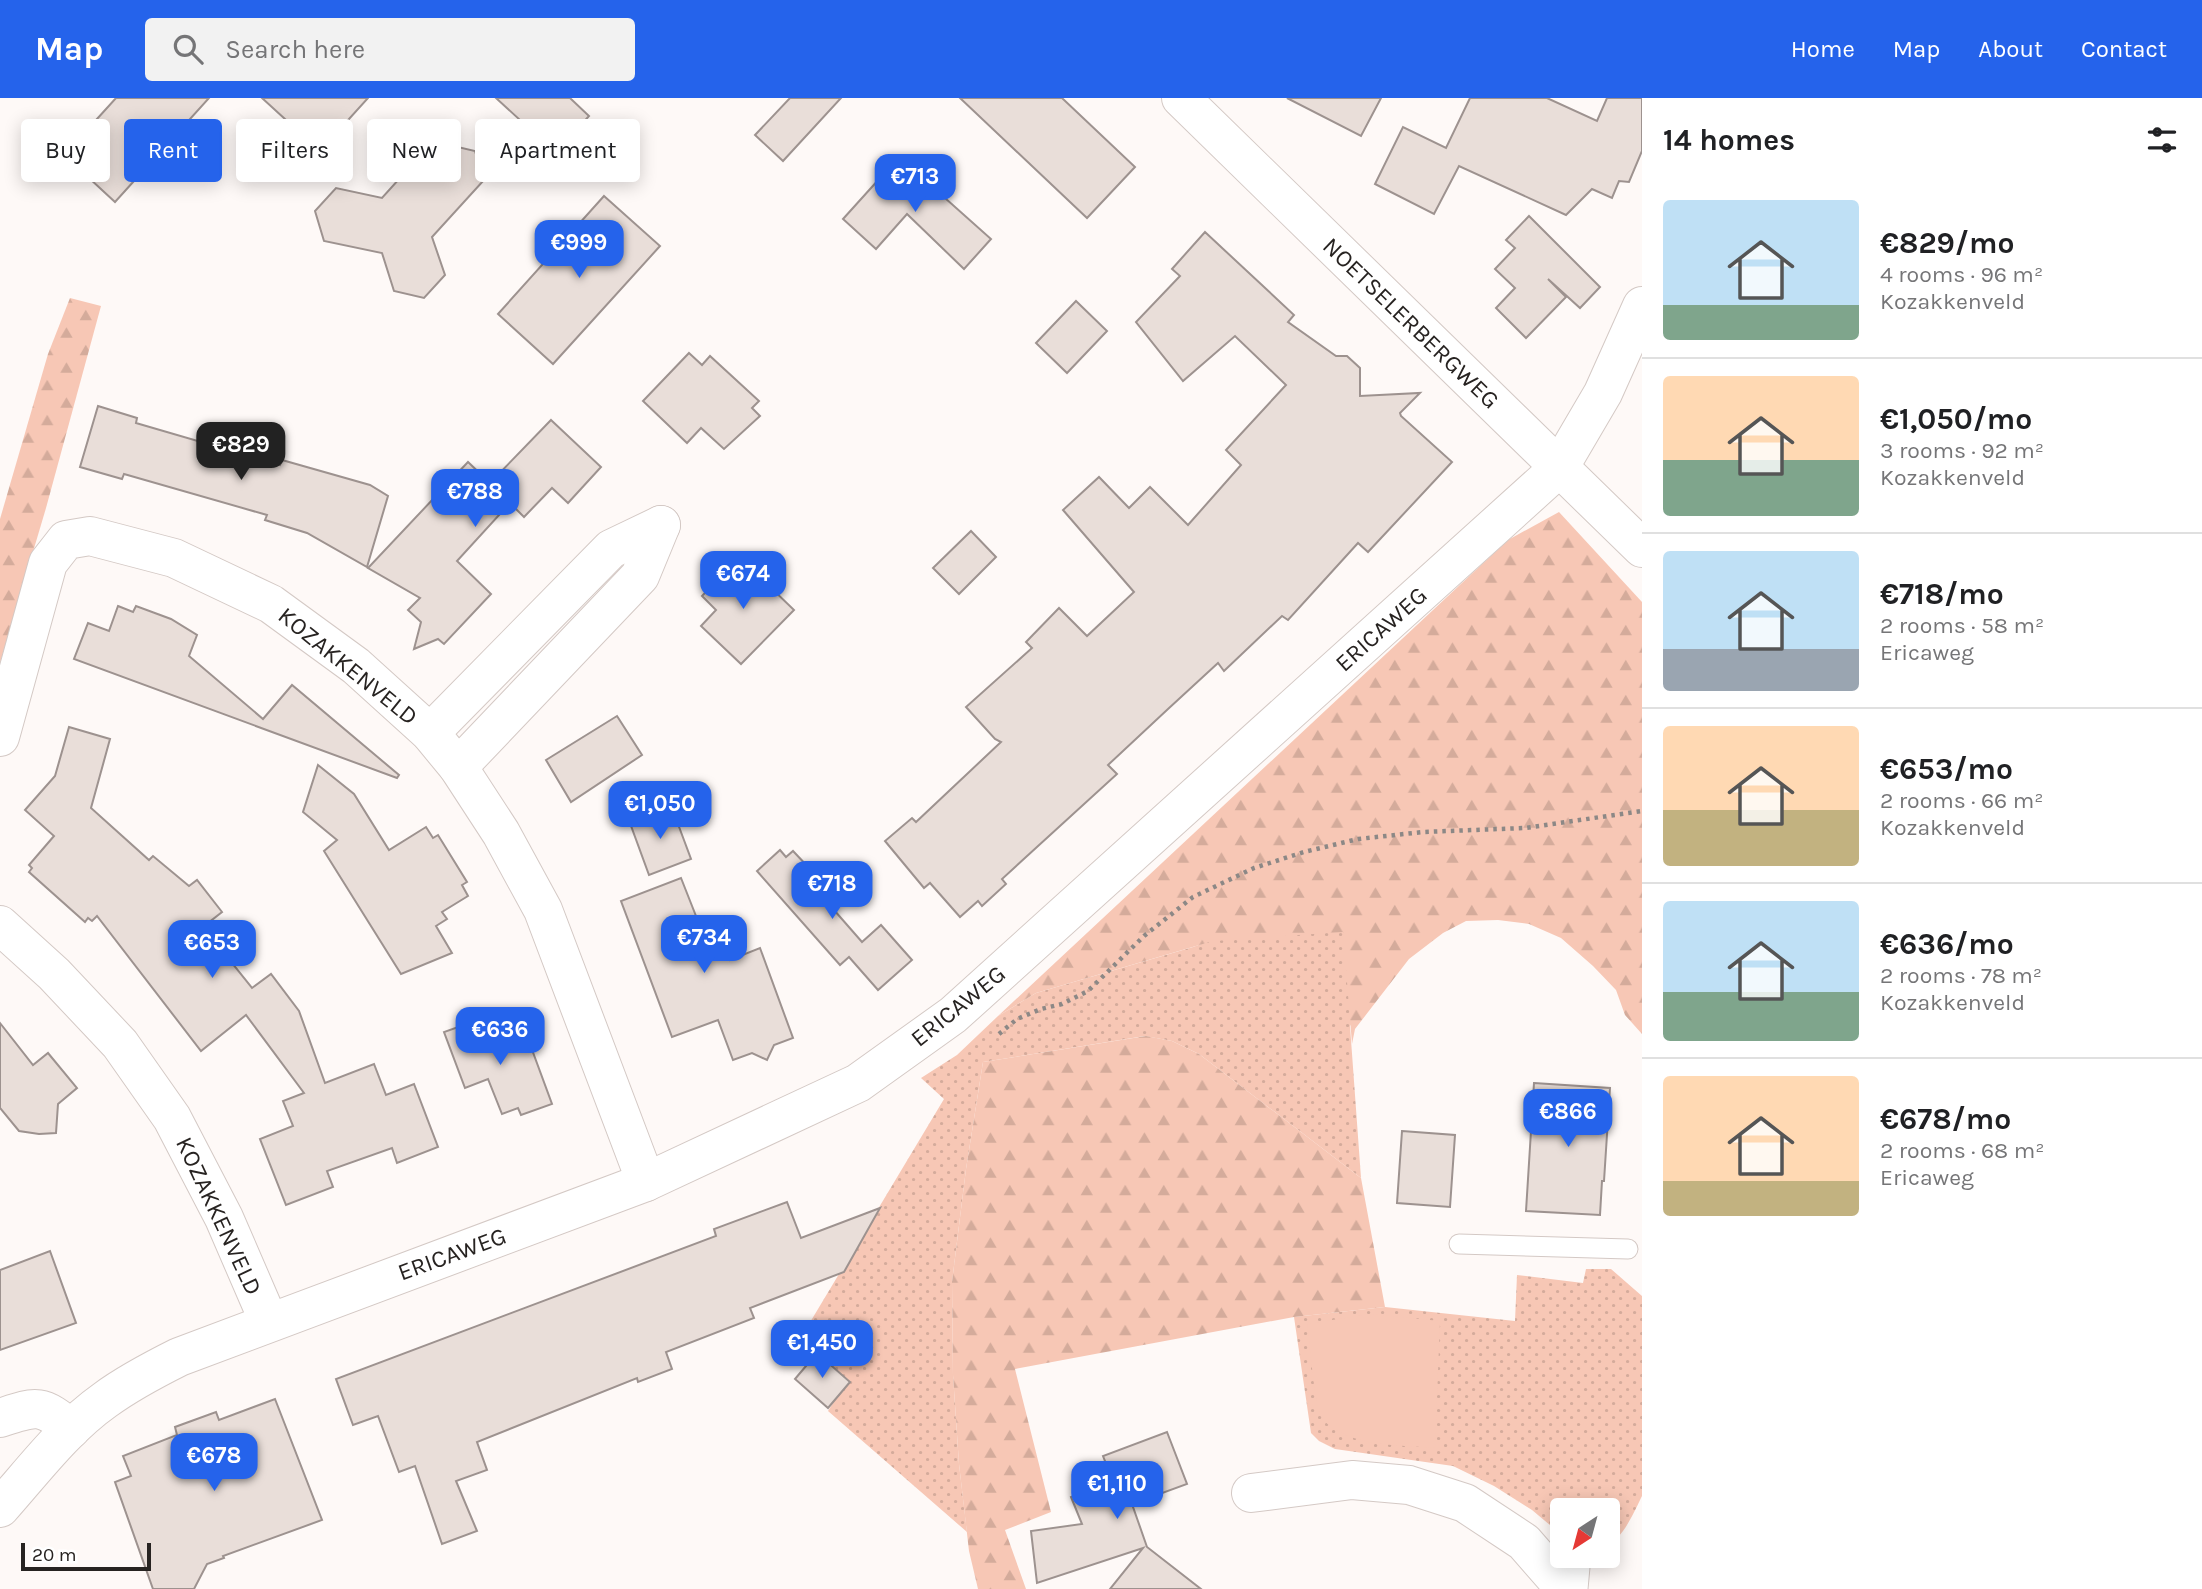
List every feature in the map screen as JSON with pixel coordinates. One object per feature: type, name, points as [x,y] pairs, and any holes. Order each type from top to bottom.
[{"type":"street","name":"NOETSELERBERGWEG","points":[[1181,98],[1642,548]]},
{"type":"street","name":"ERICAWEG","points":[[0,1508],[71,1429],[103,1401],[150,1372],[179,1357],[268,1322],[646,1182],[858,1083],[953,1015],[1559,468],[1603,393],[1642,306]]},
{"type":"street","name":"KOZAKKENVELD","points":[[430,733],[611,549],[661,525],[639,576],[458,767]]},
{"type":"street","name":"KOZAKKENVELD","points":[[0,737],[48,563],[66,540],[89,536],[174,558],[271,604],[356,666],[430,733],[458,767],[501,833],[543,910],[646,1182]]},
{"type":"street","name":"KOZAKKENVELD","points":[[0,925],[54,974],[120,1044],[173,1118],[224,1218],[268,1322]]},
{"type":"street","points":[[0,1418],[29,1409],[44,1409],[71,1429]]},
{"type":"street","points":[[1251,1493],[1352,1480],[1409,1485],[1465,1503],[1524,1542],[1565,1589]]},
{"type":"lane","points":[[1460,1244],[1628,1249]]},
{"type":"lane","points":[[1578,1589],[1580,1568]]},
{"type":"path","points":[[998,1035],[1017,1019],[1062,1004],[1088,991],[1144,936],[1193,897],[1254,868],[1358,839],[1423,832],[1525,828],[1642,811]]},
{"type":"green space","points":[[70,298],[101,306],[0,663],[0,519],[48,354]]},
{"type":"green space","points":[[1559,512],[1642,602],[1642,1034],[1625,1015],[1616,990],[1561,938],[1529,924],[1498,920],[1466,921],[1443,933],[1409,959],[1355,1029],[1352,1044],[1343,932],[1213,941],[1036,993],[998,1016],[1508,540]]},
{"type":"green space","points":[[1326,900],[1381,980],[1350,1026],[1361,1178],[1199,1054],[1172,1041],[1145,1036],[983,1062],[952,1282],[953,1375],[967,1532],[828,1411],[845,1384],[797,1344],[944,1099],[921,1078],[957,1055],[998,1016],[1036,993],[1193,947]]},
{"type":"green space","points":[[1146,1036],[1172,1041],[1199,1054],[1361,1178],[1385,1307],[1294,1317],[1015,1369],[1051,1512],[1005,1530],[1026,1589],[978,1589],[969,1551],[959,1464],[953,1375],[952,1282],[983,1062]]},
{"type":"green space","points":[[1586,1269],[1611,1269],[1642,1296],[1642,1496],[1620,1535],[1620,1498],[1550,1498],[1550,1525],[1494,1486],[1453,1466],[1335,1449],[1319,1441],[1311,1433],[1294,1317],[1385,1307],[1515,1321],[1517,1275],[1583,1283]]},
{"type":"green space","points":[[1370,1314],[1440,1321],[1435,1448],[1360,1440],[1345,1435],[1323,1419],[1315,1389],[1307,1324]]},
{"type":"building","points":[[116,98],[209,98],[190,119],[124,119],[124,182],[133,182],[115,202],[93,182],[110,182],[110,119],[97,119]]},
{"type":"building","points":[[262,98],[368,98],[349,119],[285,119]]},
{"type":"building","points":[[496,98],[570,98],[589,116],[586,119],[519,119]]},
{"type":"building","points":[[790,98],[841,98],[783,161],[755,135]]},
{"type":"building","points":[[960,98],[1062,98],[1135,167],[1087,218]]},
{"type":"building","points":[[1287,98],[1381,98],[1361,136]]},
{"type":"building","points":[[1470,98],[1547,98],[1597,121],[1607,98],[1642,98],[1642,151],[1629,182],[1619,181],[1612,198],[1592,189],[1566,215],[1459,166],[1434,214],[1375,184],[1403,127],[1446,148]]},
{"type":"building","points":[[461,148],[475,151],[475,182],[482,182],[432,237],[445,275],[424,298],[394,291],[382,253],[324,241],[315,211],[336,188],[382,198],[396,182],[461,182]]},
{"type":"building","points":[[899,157],[991,239],[964,269],[907,214],[876,249],[843,219]]},
{"type":"building","points":[[604,196],[660,246],[553,364],[498,314]]},
{"type":"building","points":[[1529,216],[1600,287],[1580,308],[1548,279],[1566,297],[1526,338],[1496,308],[1515,288],[1495,269],[1515,248],[1506,240]]},
{"type":"building","points":[[1205,232],[1294,315],[1288,322],[1336,356],[1347,356],[1360,368],[1360,396],[1420,393],[1400,413],[1401,416],[1452,462],[1368,552],[1358,543],[1288,620],[1282,616],[1224,671],[1218,663],[1168,709],[1108,765],[1117,774],[1002,879],[1006,884],[982,906],[978,901],[960,917],[930,883],[924,888],[885,841],[912,818],[916,822],[1001,742],[995,739],[966,707],[1032,648],[1026,642],[1059,608],[1087,636],[1134,592],[1063,510],[1099,477],[1129,508],[1150,487],[1188,525],[1241,465],[1226,450],[1286,385],[1235,336],[1183,381],[1136,322],[1180,276],[1172,269]]},
{"type":"building","points":[[1076,301],[1107,331],[1067,373],[1036,343]]},
{"type":"building","points":[[689,353],[702,365],[710,356],[759,401],[752,408],[760,416],[724,449],[701,428],[687,443],[643,401]]},
{"type":"building","points":[[98,406],[137,418],[136,423],[280,465],[282,460],[370,485],[388,496],[367,567],[307,533],[265,520],[267,515],[124,474],[122,479],[80,467]]},
{"type":"building","points":[[551,420],[601,467],[568,503],[552,488],[524,517],[510,503],[457,561],[491,594],[444,644],[438,639],[414,649],[421,622],[408,610],[420,598],[368,568],[468,462],[490,483]]},
{"type":"building","points":[[971,531],[996,557],[959,594],[933,568]]},
{"type":"building","points":[[739,557],[794,610],[741,664],[701,626],[716,610],[702,596]]},
{"type":"building","points":[[118,606],[133,612],[136,606],[171,619],[197,635],[189,656],[263,719],[292,685],[399,775],[397,778],[74,659],[88,623],[109,631]]},
{"type":"building","points":[[617,716],[642,755],[571,802],[546,760]]},
{"type":"building","points":[[69,727],[110,739],[91,808],[149,860],[153,856],[189,886],[197,880],[222,912],[203,927],[252,988],[271,974],[299,1011],[325,1083],[374,1064],[386,1095],[414,1084],[438,1147],[397,1163],[392,1148],[327,1171],[333,1187],[286,1205],[260,1139],[293,1126],[283,1101],[304,1093],[246,1015],[201,1051],[97,916],[92,921],[88,918],[85,922],[29,872],[32,868],[29,865],[54,836],[25,810],[55,776]]},
{"type":"building","points":[[318,765],[354,794],[389,850],[426,827],[433,838],[438,835],[467,882],[462,885],[468,896],[442,912],[447,919],[436,926],[452,953],[401,974],[324,851],[337,840],[303,812]]},
{"type":"building","points":[[672,808],[691,859],[649,875],[630,823]]},
{"type":"building","points":[[780,850],[786,857],[793,851],[827,887],[820,894],[862,942],[881,925],[912,960],[878,990],[849,957],[840,965],[757,871]]},
{"type":"building","points":[[681,878],[711,954],[726,949],[730,960],[760,948],[793,1038],[774,1045],[767,1060],[752,1053],[733,1060],[718,1020],[672,1037],[621,901]]},
{"type":"building","points":[[475,1021],[484,1043],[524,1028],[552,1104],[521,1115],[518,1108],[502,1114],[488,1079],[465,1088],[444,1032]]},
{"type":"building","points":[[0,1023],[33,1065],[48,1053],[77,1088],[58,1104],[56,1133],[19,1131],[0,1108]]},
{"type":"building","points":[[1534,1083],[1610,1088],[1600,1215],[1526,1211]]},
{"type":"building","points":[[1402,1131],[1455,1135],[1450,1207],[1397,1203]]},
{"type":"building","points":[[787,1202],[801,1238],[880,1208],[844,1272],[750,1308],[754,1318],[666,1352],[672,1369],[638,1382],[637,1378],[477,1442],[487,1470],[456,1481],[477,1531],[442,1544],[415,1466],[399,1472],[378,1416],[353,1425],[336,1379],[716,1236],[714,1229]]},
{"type":"building","points":[[50,1251],[76,1323],[0,1350],[0,1270]]},
{"type":"building","points":[[817,1353],[850,1382],[828,1408],[795,1379]]},
{"type":"building","points":[[275,1399],[322,1520],[207,1564],[194,1589],[153,1589],[115,1482],[131,1476],[123,1456],[177,1435],[175,1427],[216,1412],[219,1420]]},
{"type":"building","points":[[1167,1432],[1187,1484],[1132,1504],[1147,1547],[1201,1589],[1110,1589],[1143,1548],[1037,1583],[1031,1531],[1082,1524],[1071,1497],[1113,1481],[1103,1456]]}]
